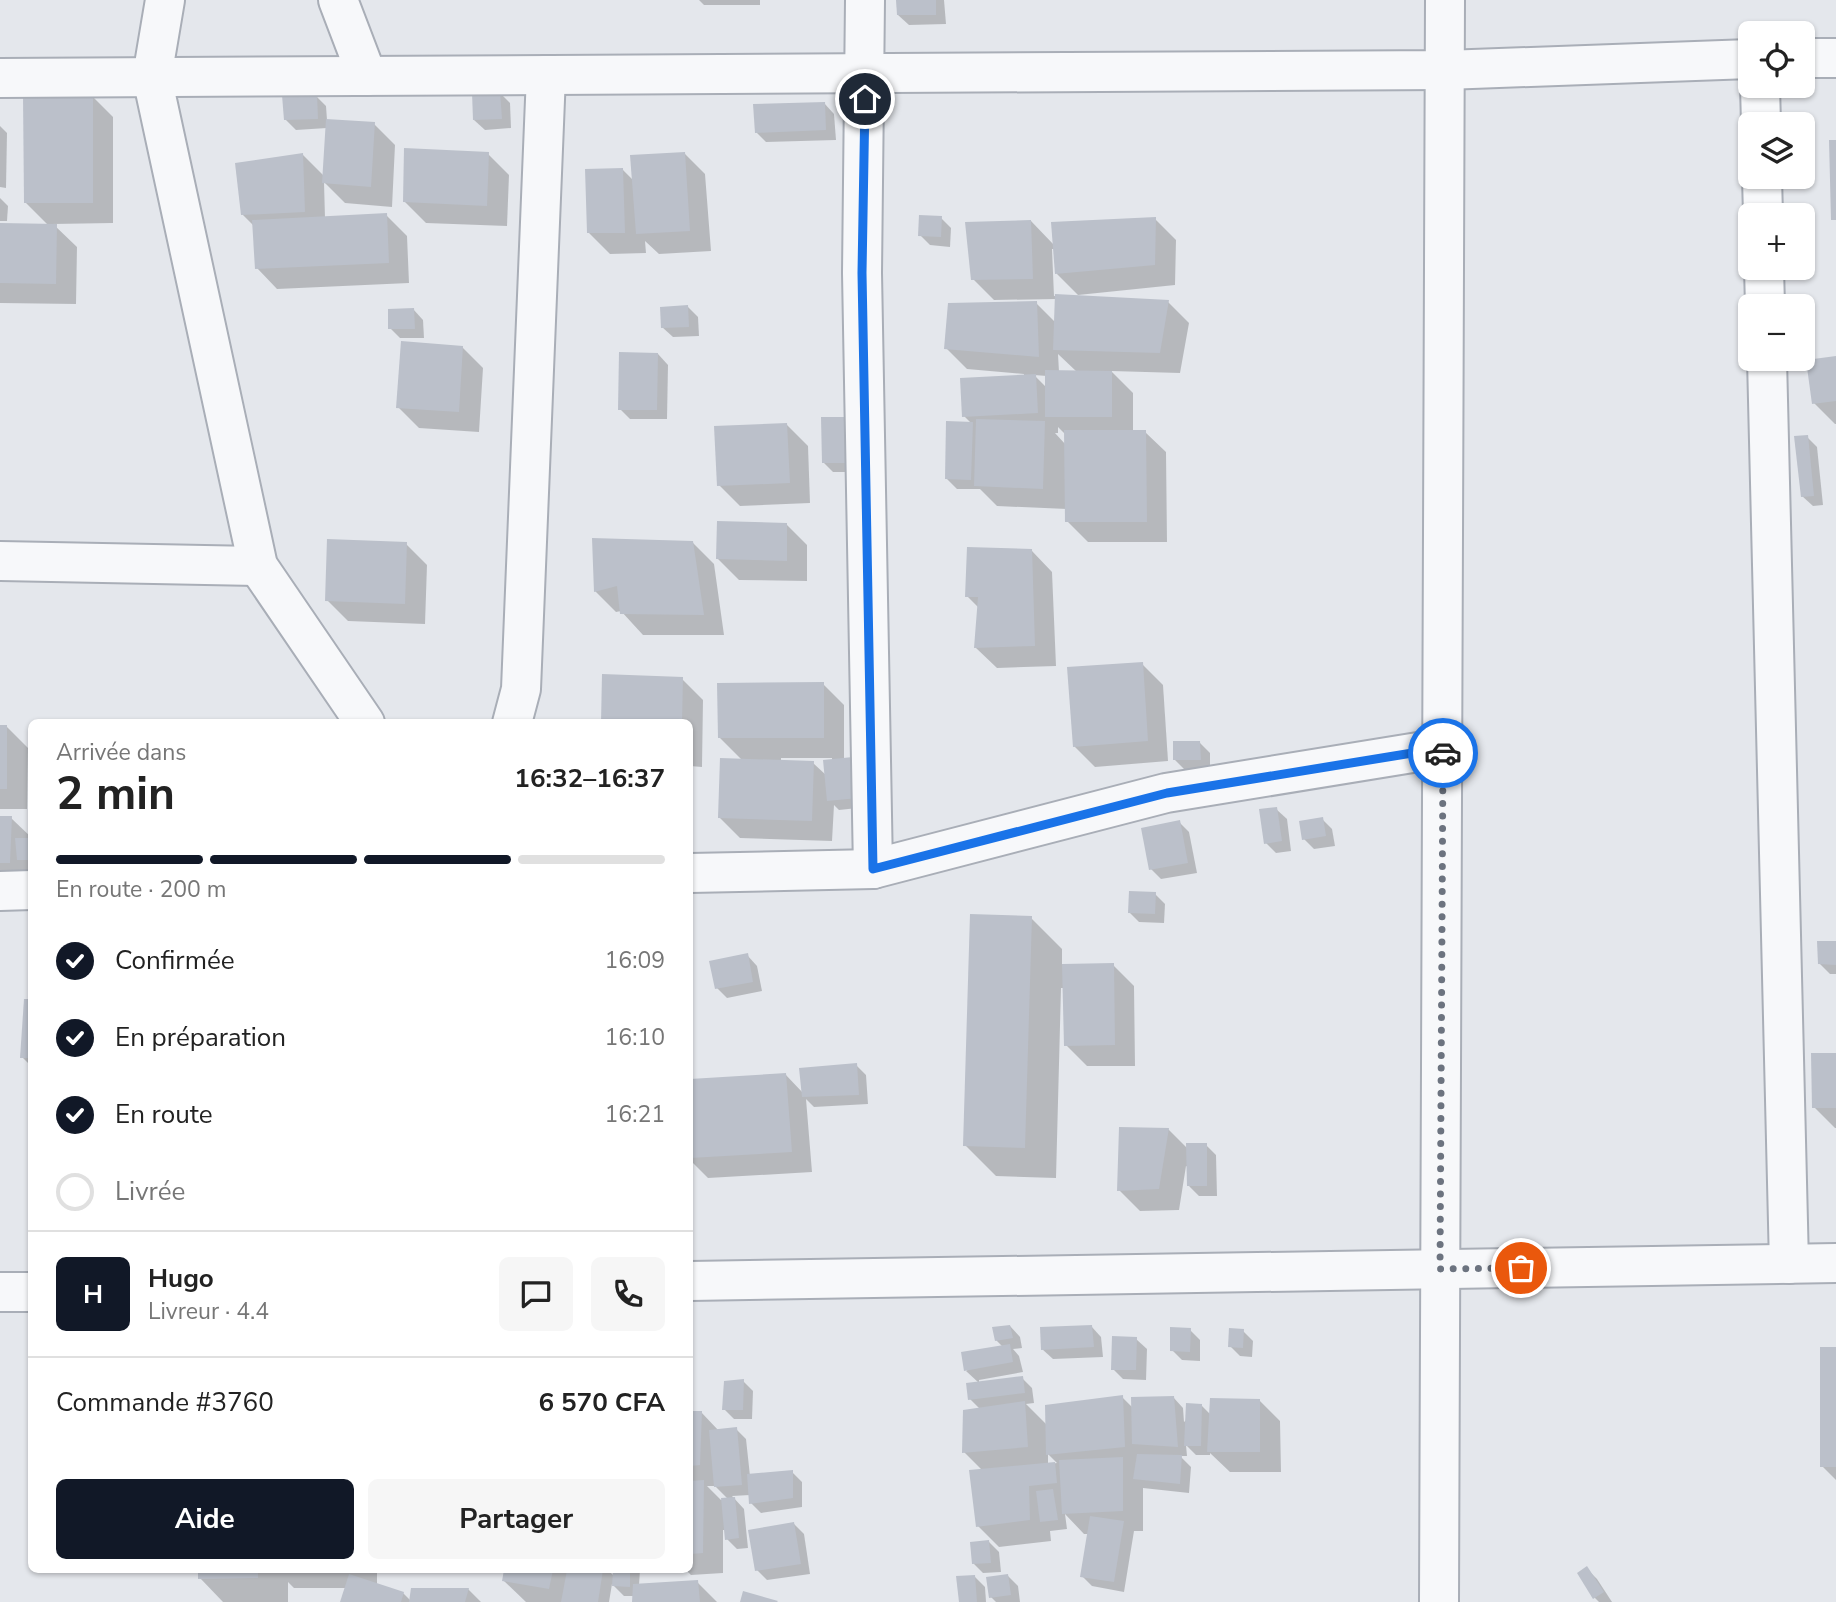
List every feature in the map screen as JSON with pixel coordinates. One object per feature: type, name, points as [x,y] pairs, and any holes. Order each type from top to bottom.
[{"type":"street","points":[[165,0],[152,77],[258,566],[362,719]]},
{"type":"street","points":[[338,0],[367,76]]},
{"type":"street","points":[[865,0],[862,273],[873,869]]},
{"type":"street","points":[[1438,1602],[1445,0]]},
{"type":"street","points":[[1815,58],[1836,58]]},
{"type":"street","points":[[0,78],[1445,70],[1738,59]]},
{"type":"street","points":[[513,719],[521,690],[546,75]]},
{"type":"street","points":[[1767,371],[1789,1264]]},
{"type":"street","points":[[0,561],[258,566]]},
{"type":"street","points":[[693,873],[873,869],[1167,793],[1443,748]]},
{"type":"street","points":[[0,891],[28,890]]},
{"type":"street","points":[[693,1281],[1836,1263]]},
{"type":"street","points":[[0,1292],[28,1292]]},
{"type":"building","points":[[896,0],[936,0],[936,15],[897,15]]},
{"type":"building","points":[[500,91],[502,119],[473,120],[472,92]]},
{"type":"building","points":[[23,94],[93,94],[93,203],[24,203]]},
{"type":"building","points":[[317,94],[318,119],[284,120],[282,95]]},
{"type":"building","points":[[825,102],[826,130],[755,133],[753,104]]},
{"type":"building","points":[[326,119],[375,122],[371,187],[322,183]]},
{"type":"building","points":[[1829,140],[1836,140],[1836,220],[1831,220]]},
{"type":"building","points":[[404,148],[489,152],[487,206],[403,202]]},
{"type":"building","points":[[685,152],[690,231],[636,234],[630,155]]},
{"type":"building","points":[[303,153],[305,212],[241,215],[235,163]]},
{"type":"building","points":[[623,168],[625,233],[587,233],[585,169]]},
{"type":"building","points":[[387,213],[389,263],[255,269],[252,220]]},
{"type":"building","points":[[919,215],[942,216],[941,237],[918,236]]},
{"type":"building","points":[[1156,217],[1155,265],[1055,274],[1051,222]]},
{"type":"building","points":[[1031,220],[1033,279],[971,280],[965,222]]},
{"type":"building","points":[[0,223],[57,224],[56,284],[0,283]]},
{"type":"building","points":[[1055,294],[1169,300],[1160,353],[1053,350]]},
{"type":"building","points":[[1037,301],[1039,357],[944,349],[948,303]]},
{"type":"building","points":[[688,305],[689,327],[661,328],[660,307]]},
{"type":"building","points":[[414,308],[415,329],[388,329],[388,309]]},
{"type":"building","points":[[401,341],[463,346],[459,412],[396,408]]},
{"type":"building","points":[[619,352],[658,353],[657,410],[618,410]]},
{"type":"building","points":[[1836,356],[1836,401],[1812,404],[1808,371],[1815,371],[1815,359]]},
{"type":"building","points":[[1045,370],[1112,371],[1112,417],[1045,417]]},
{"type":"building","points":[[1036,374],[1038,413],[962,417],[960,378]]},
{"type":"building","points":[[821,417],[847,417],[847,463],[822,463]]},
{"type":"building","points":[[976,419],[1045,421],[1043,489],[974,486]]},
{"type":"building","points":[[946,421],[973,422],[971,480],[945,479]]},
{"type":"building","points":[[787,423],[790,483],[717,486],[714,426]]},
{"type":"building","points":[[1064,430],[1146,430],[1147,522],[1065,522]]},
{"type":"building","points":[[1808,435],[1814,496],[1801,497],[1794,436]]},
{"type":"building","points":[[717,521],[787,523],[787,561],[716,559]]},
{"type":"building","points":[[592,538],[693,541],[704,615],[620,614],[617,586],[594,592]]},
{"type":"building","points":[[327,539],[407,542],[405,604],[325,601]]},
{"type":"building","points":[[967,547],[1032,549],[1035,646],[974,648],[978,597],[965,597]]},
{"type":"building","points":[[1143,662],[1148,741],[1073,747],[1067,667]]},
{"type":"building","points":[[602,674],[683,677],[682,719],[601,719]]},
{"type":"building","points":[[824,682],[824,738],[718,738],[717,683]]},
{"type":"building","points":[[0,725],[7,725],[7,789],[0,789]]},
{"type":"building","points":[[1173,741],[1200,741],[1201,760],[1173,760]]},
{"type":"building","points":[[853,757],[858,798],[827,801],[823,760]]},
{"type":"building","points":[[720,758],[814,761],[812,821],[718,818]]},
{"type":"building","points":[[1277,807],[1282,841],[1264,844],[1259,809]]},
{"type":"building","points":[[0,816],[12,816],[10,863],[0,863]]},
{"type":"building","points":[[1323,817],[1326,836],[1302,840],[1299,821]]},
{"type":"building","points":[[1180,820],[1188,863],[1149,870],[1141,828]]},
{"type":"building","points":[[15,838],[28,838],[28,860],[17,860]]},
{"type":"building","points":[[1129,891],[1156,892],[1155,914],[1128,913]]},
{"type":"building","points":[[970,914],[1032,916],[1025,1148],[963,1146]]},
{"type":"building","points":[[1817,941],[1836,941],[1836,965],[1818,964]]},
{"type":"building","points":[[748,953],[753,982],[715,989],[709,961]]},
{"type":"building","points":[[1114,963],[1115,1045],[1064,1046],[1062,964]]},
{"type":"building","points":[[24,999],[28,999],[28,1058],[20,1058]]},
{"type":"building","points":[[1811,1053],[1836,1053],[1836,1108],[1812,1108]]},
{"type":"building","points":[[857,1063],[859,1095],[802,1097],[799,1068]]},
{"type":"building","points":[[786,1073],[792,1152],[693,1158],[693,1079]]},
{"type":"building","points":[[1119,1127],[1169,1128],[1159,1189],[1117,1191]]},
{"type":"building","points":[[1186,1143],[1207,1143],[1207,1186],[1187,1186]]},
{"type":"building","points":[[1010,1325],[1013,1338],[995,1341],[992,1327]]},
{"type":"building","points":[[1092,1325],[1094,1347],[1041,1350],[1040,1327]]},
{"type":"building","points":[[1170,1327],[1191,1328],[1190,1352],[1170,1351]]},
{"type":"building","points":[[1229,1328],[1244,1329],[1243,1348],[1228,1347]]},
{"type":"building","points":[[1112,1336],[1137,1337],[1136,1370],[1111,1370]]},
{"type":"building","points":[[1010,1344],[1013,1362],[964,1371],[961,1352]]},
{"type":"building","points":[[1820,1347],[1836,1347],[1836,1467],[1820,1467]]},
{"type":"building","points":[[1023,1376],[1025,1393],[968,1400],[966,1383]]},
{"type":"building","points":[[744,1379],[743,1410],[722,1410],[724,1381]]},
{"type":"building","points":[[1123,1395],[1125,1447],[1046,1455],[1045,1405]]},
{"type":"building","points":[[1174,1396],[1178,1447],[1132,1444],[1131,1397]]},
{"type":"building","points":[[1210,1398],[1260,1399],[1260,1452],[1207,1452]]},
{"type":"building","points":[[1025,1401],[1028,1447],[962,1453],[963,1410]]},
{"type":"building","points":[[1186,1403],[1202,1404],[1201,1446],[1184,1446]]},
{"type":"building","points":[[693,1411],[702,1411],[700,1465],[693,1466]]},
{"type":"building","points":[[737,1427],[742,1485],[714,1487],[709,1430]]},
{"type":"building","points":[[1137,1454],[1182,1455],[1180,1484],[1133,1479]]},
{"type":"building","points":[[1123,1457],[1123,1511],[1062,1514],[1059,1460]]},
{"type":"building","points":[[1055,1462],[1057,1483],[1029,1486],[1030,1520],[976,1527],[969,1470]]},
{"type":"building","points":[[793,1470],[793,1498],[749,1504],[747,1474]]},
{"type":"building","points":[[704,1480],[703,1553],[693,1554],[693,1481]]},
{"type":"building","points":[[1053,1489],[1058,1520],[1040,1522],[1036,1491]]},
{"type":"building","points":[[735,1497],[739,1538],[725,1540],[721,1498]]},
{"type":"building","points":[[1090,1516],[1124,1521],[1114,1582],[1080,1577]]},
{"type":"building","points":[[794,1522],[801,1564],[755,1571],[748,1530]]},
{"type":"building","points":[[989,1540],[991,1563],[972,1564],[970,1542]]},
{"type":"building","points":[[1587,1566],[1604,1592],[1593,1599],[1577,1573]]},
{"type":"building","points":[[198,1573],[258,1573],[258,1578],[198,1579]]},
{"type":"building","points":[[503,1573],[552,1573],[549,1589],[502,1581]]},
{"type":"building","points":[[566,1573],[603,1573],[598,1602],[561,1602]]},
{"type":"building","points":[[613,1573],[630,1573],[630,1587],[612,1586]]},
{"type":"building","points":[[349,1574],[404,1592],[401,1602],[340,1602]]},
{"type":"building","points":[[1008,1574],[1011,1595],[989,1598],[986,1577]]},
{"type":"building","points":[[975,1575],[977,1602],[959,1602],[956,1576]]},
{"type":"building","points":[[698,1580],[700,1602],[632,1602],[633,1584]]},
{"type":"building","points":[[411,1588],[469,1588],[465,1602],[409,1602]]},
{"type":"building","points":[[743,1591],[778,1601],[740,1602]]},
{"type":"way so far","points":[[1443,753],[1440,1269],[1521,1268]]},
{"type":"route","points":[[865,99],[862,273],[873,869],[1167,793],[1443,748],[1443,753]]}]
